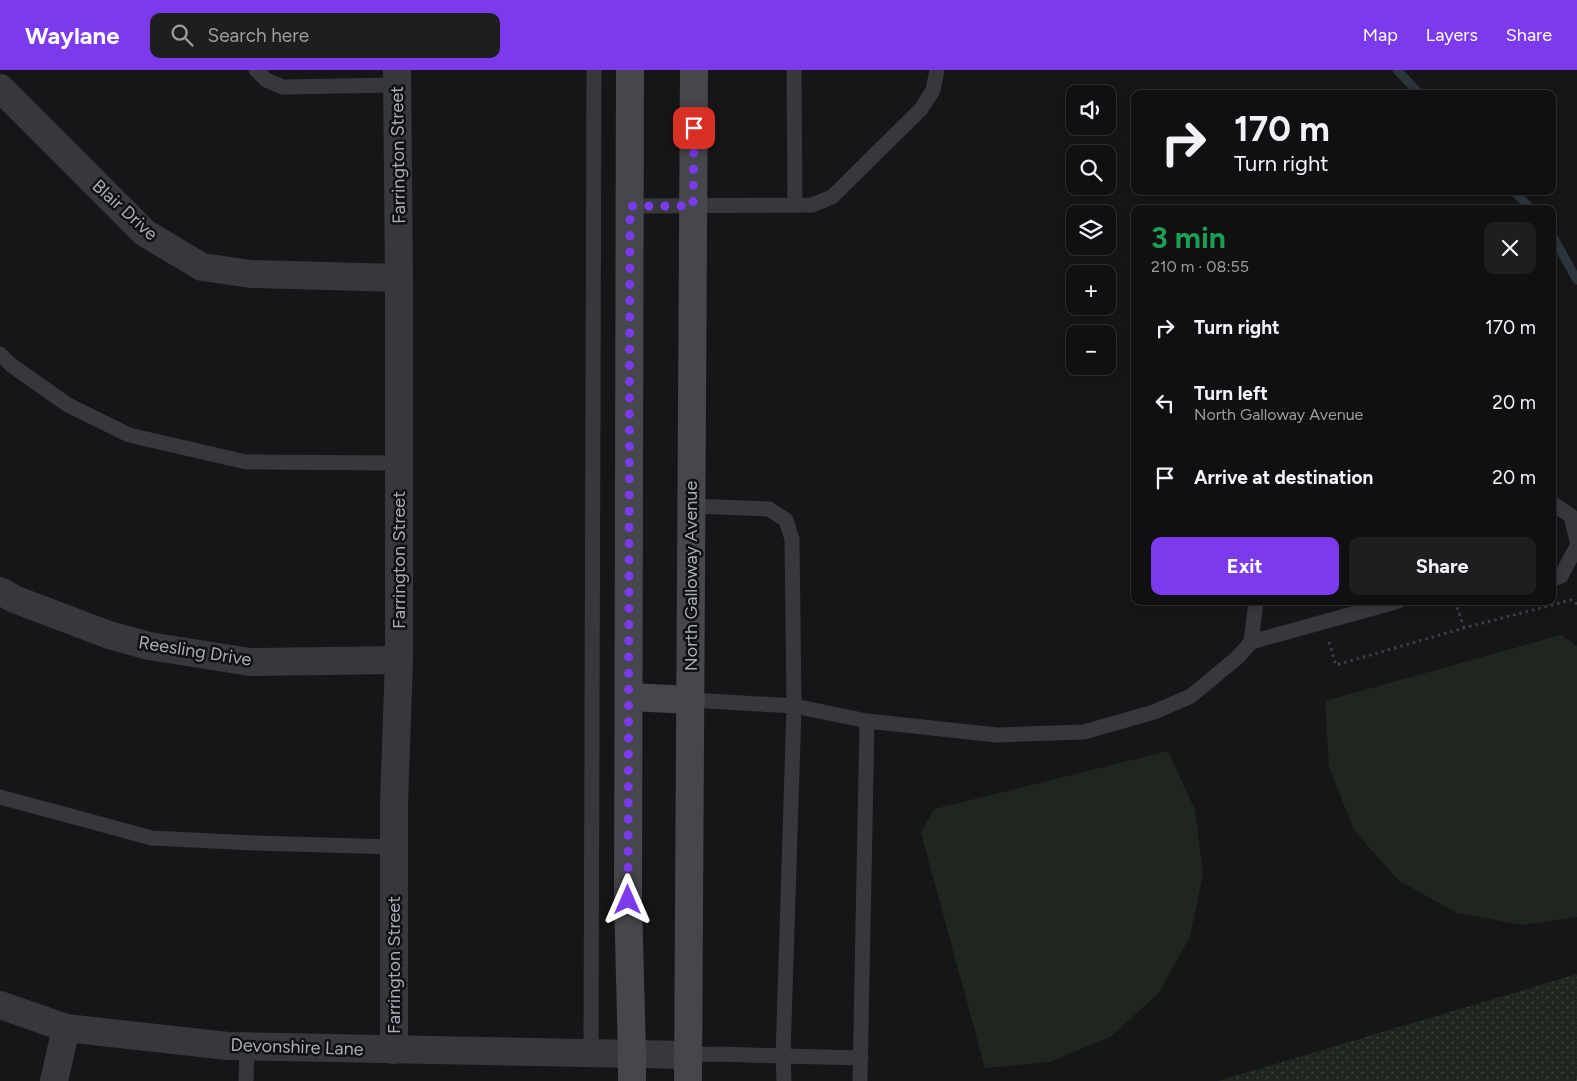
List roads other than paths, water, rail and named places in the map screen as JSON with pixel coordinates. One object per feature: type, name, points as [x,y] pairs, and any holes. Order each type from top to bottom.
[{"type":"main road","points":[[630,70],[628,900],[632,1068]]},
{"type":"main road","name":"North Galloway Avenue","points":[[688,1068],[694,70]]},
{"type":"main road","points":[[629,697],[690,700]]},
{"type":"street","name":"Farrington Street","points":[[394,1050],[394,847],[399,660],[400,278],[397,77]]},
{"type":"street","name":"Blair Drive","points":[[0,88],[145,233],[202,267],[251,274],[400,278]]},
{"type":"street","name":"Reesling Drive","points":[[0,591],[14,599],[109,635],[149,646],[250,662],[399,660]]},
{"type":"street","name":"Devonshire Lane","points":[[0,1005],[66,1028],[228,1046],[591,1054],[632,1068],[688,1068]]},
{"type":"street","points":[[54,1081],[66,1028]]},
{"type":"lane","points":[[256,70],[266,80],[283,87],[397,77]]},
{"type":"lane","points":[[591,1054],[594,70]]},
{"type":"lane","points":[[794,70],[795,205]]},
{"type":"lane","points":[[630,206],[812,205],[832,197],[921,109],[933,90],[936,70]]},
{"type":"lane","points":[[0,354],[11,365],[68,404],[129,435],[246,462],[399,463]]},
{"type":"lane","points":[[692,506],[769,509],[786,520],[792,539],[794,706],[783,1056],[784,1081]]},
{"type":"lane","points":[[1556,506],[1571,516],[1577,541]]},
{"type":"lane","points":[[1556,578],[1561,576],[1577,546]]},
{"type":"lane","points":[[1251,642],[1256,605]]},
{"type":"lane","points":[[690,700],[794,706],[867,721],[997,735],[1084,732],[1154,712],[1191,696],[1238,657],[1251,642],[1385,605]]},
{"type":"lane","points":[[860,1081],[867,721]]},
{"type":"lane","points":[[0,797],[152,838],[394,847]]},
{"type":"lane","points":[[246,1081],[247,1046]]},
{"type":"lane","points":[[688,1068],[719,1054],[861,1058]]},
{"type":"waterway","points":[[1397,70],[1416,90]]},
{"type":"waterway","points":[[1518,195],[1527,205]]},
{"type":"waterway","points":[[1556,242],[1577,280]]}]
